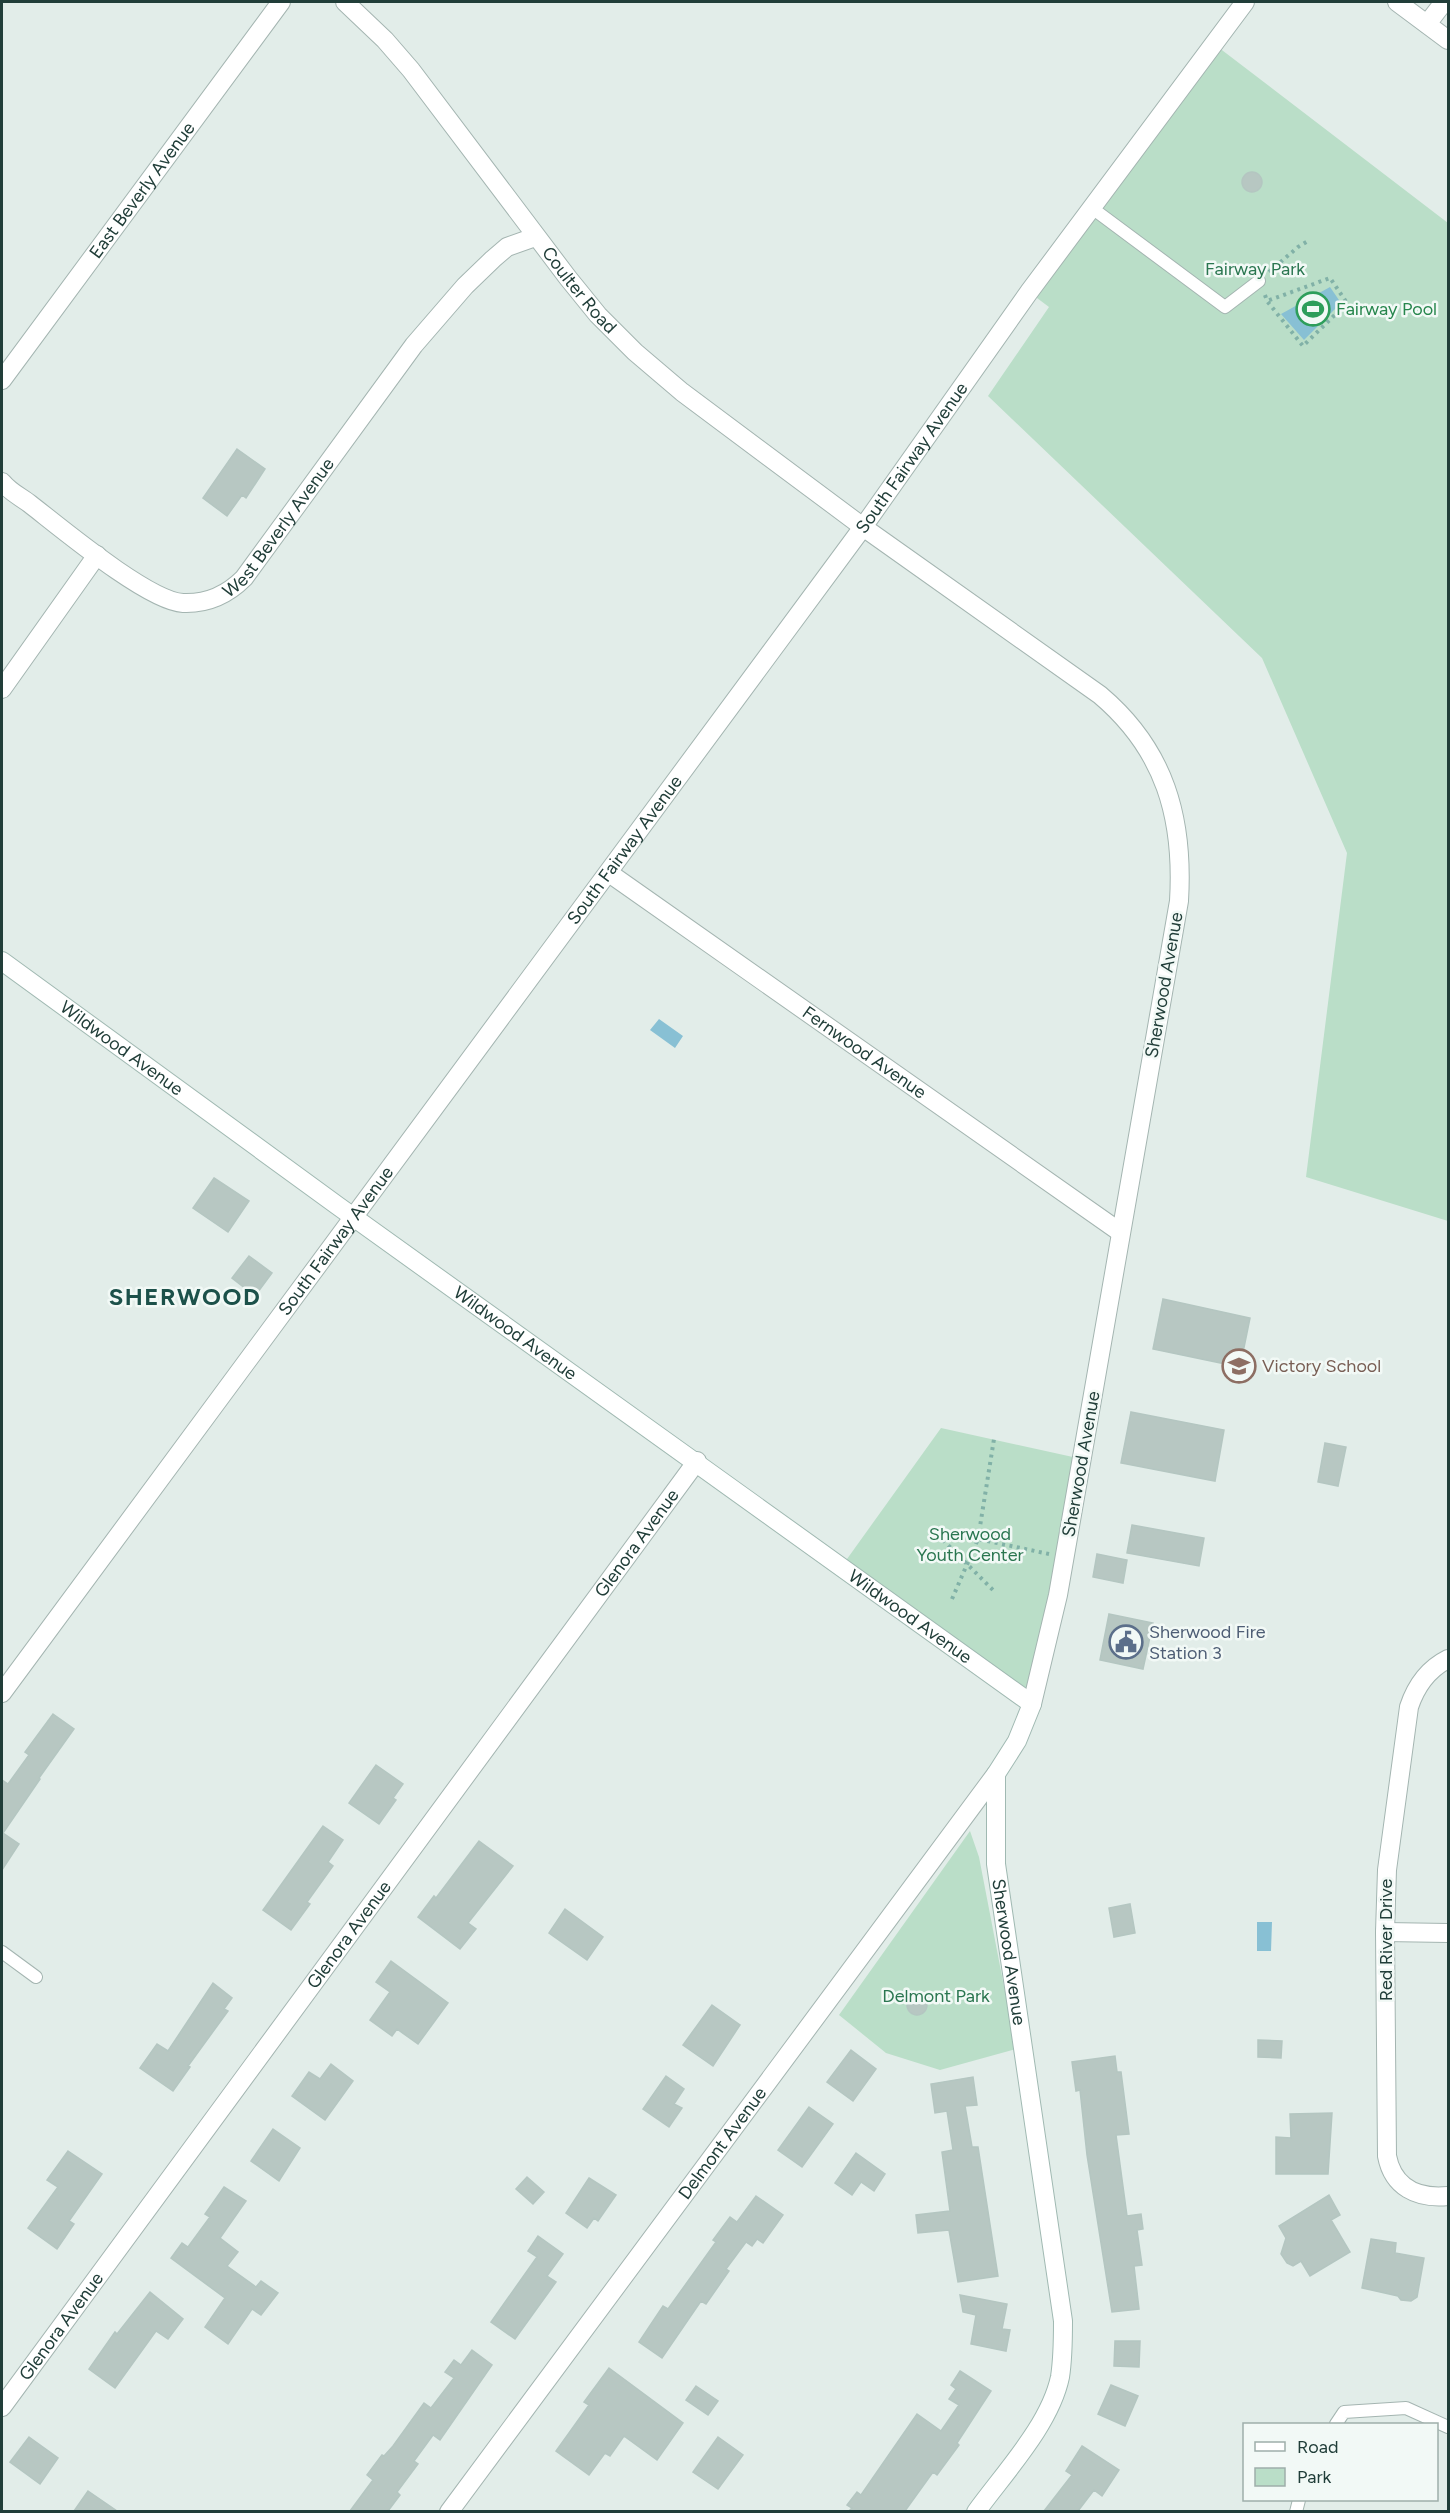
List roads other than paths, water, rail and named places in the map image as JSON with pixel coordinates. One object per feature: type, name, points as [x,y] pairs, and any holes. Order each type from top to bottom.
[{"type":"street","name":"East Beverly Avenue","points":[[2,380],[281,2]]},
{"type":"street","name":"Coulter Road","points":[[345,2],[411,70],[535,237],[598,315],[635,352],[682,392],[863,527]]},
{"type":"street","name":"South Fairway Avenue","points":[[2,1694],[353,1216],[609,873],[863,527],[1029,292],[1245,2]]},
{"type":"street","points":[[1396,2],[1449,40]]},
{"type":"street","points":[[1427,24],[1444,2]]},
{"type":"street","name":"West Beverly Avenue","points":[[97,555],[163,598],[181,603],[210,600],[235,587],[244,578],[414,345],[465,286],[493,259],[507,247],[535,237]]},
{"type":"street","points":[[2,482],[8,490],[97,555],[2,689]]},
{"type":"street","name":"Sherwood Avenue","points":[[863,527],[1107,701],[1134,729],[1151,753],[1164,780],[1179,834],[1181,868],[1179,901],[1064,1558],[1032,1704],[1017,1741],[996,1774],[996,1863],[1063,2321],[1064,2350],[1056,2388],[1040,2424],[976,2511]]},
{"type":"street","name":"Fernwood Avenue","points":[[609,873],[1120,1232]]},
{"type":"street","name":"Wildwood Avenue","points":[[2,961],[1032,1704]]},
{"type":"street","name":"Glenora Avenue","points":[[2,2407],[697,1461]]},
{"type":"street","name":"Red River Drive","points":[[1449,1659],[1440,1663],[1424,1677],[1413,1694],[1409,1707],[1387,1870],[1385,1932],[1386,2156],[1395,2179],[1407,2189],[1449,2196]]},
{"type":"street","name":"Delmont Avenue","points":[[449,2511],[996,1774]]},
{"type":"street","points":[[1385,1932],[1449,1933]]},
{"type":"lane","points":[[1092,208],[1226,307],[1259,281]]},
{"type":"lane","points":[[2,1952],[36,1977]]},
{"type":"lane","points":[[1337,2423],[1344,2412],[1406,2408],[1449,2427]]},
{"type":"water","name":"Fairway Pool","points":[[1330,287],[1341,303],[1304,340],[1281,314]]},
{"type":"water","points":[[659,1019],[683,1036],[675,1048],[650,1030]]},
{"type":"water","points":[[1257,1922],[1272,1922],[1271,1951],[1257,1951]]},
{"type":"place","name":"Fairway Pool","points":[[1313,309]]},
{"type":"place","name":"Victory School","points":[[1239,1366]]},
{"type":"place","name":"Sherwood Fire Station 3","points":[[1126,1642]]},
{"type":"district","name":"SHERWOOD","points":[[185,1296]]},
{"type":"park label","name":"Fairway Park","points":[[1255,269]]},
{"type":"park label","name":"Sherwood Youth Center","points":[[970,1544]]},
{"type":"park label","name":"Delmont Park","points":[[936,1996]]}]
